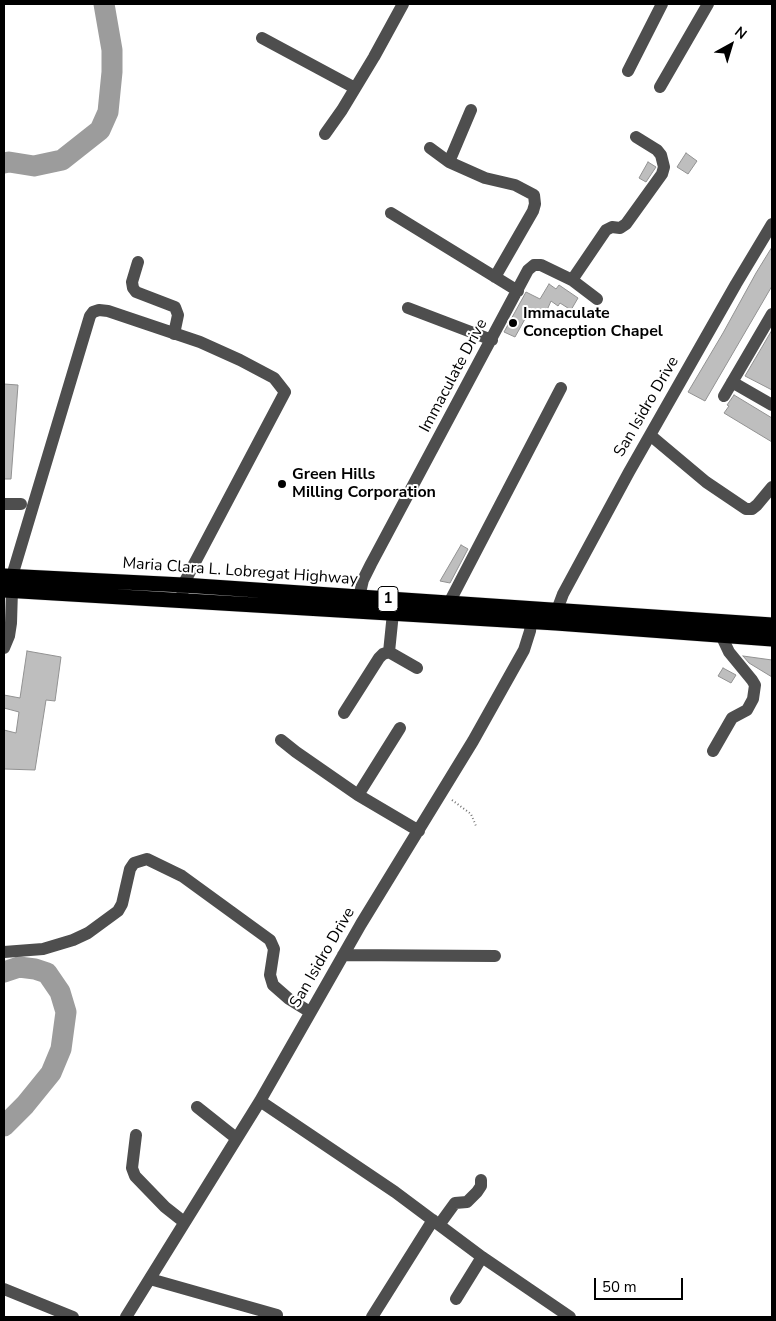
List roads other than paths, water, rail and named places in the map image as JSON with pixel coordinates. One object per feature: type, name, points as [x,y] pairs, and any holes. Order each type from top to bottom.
[{"type":"highway","name":"Maria Clara L. Lobregat Highway","points":[[8,583],[183,585],[300,601]]},
{"type":"highway","name":"Maria Clara L. Lobregat Highway","points":[[8,583],[182,600],[300,601],[358,604],[449,603],[532,615]]},
{"type":"highway","name":"Maria Clara L. Lobregat Highway","points":[[358,604],[393,613],[532,615],[772,625]]},
{"type":"highway","name":"Maria Clara L. Lobregat Highway","points":[[557,616],[772,639]]},
{"type":"street","points":[[325,134],[374,58],[403,4]]},
{"type":"street","points":[[628,71],[662,4]]},
{"type":"street","points":[[660,87],[708,4]]},
{"type":"street","points":[[262,38],[355,88]]},
{"type":"street","points":[[449,162],[471,110]]},
{"type":"street","points":[[597,299],[572,280],[606,230],[612,227],[620,228],[626,224],[662,174],[664,167],[661,155],[636,138]]},
{"type":"street","points":[[430,148],[449,162],[485,178],[515,185],[534,195],[535,204],[533,211],[495,277]]},
{"type":"street","points":[[391,213],[518,292]]},
{"type":"street","name":"San Isidro Drive","points":[[557,616],[566,589],[650,435],[772,224]]},
{"type":"street","points":[[138,262],[132,282],[133,288],[136,292],[175,307],[178,315],[174,334]]},
{"type":"street","name":"Immaculate Drive","points":[[358,604],[363,580],[518,292],[528,270],[534,265],[542,265],[572,280]]},
{"type":"street","points":[[408,308],[492,340]]},
{"type":"street","points":[[4,648],[9,636],[11,623],[8,583],[90,316],[93,312],[99,310],[108,311],[200,342],[274,378],[285,392],[183,585],[182,600]]},
{"type":"street","points":[[724,396],[771,319]]},
{"type":"street","points":[[732,382],[772,405]]},
{"type":"street","points":[[449,603],[561,388]]},
{"type":"street","points":[[650,435],[706,482],[746,509],[752,509],[757,505],[772,487]]},
{"type":"street","points":[[4,504],[21,504]]},
{"type":"street","points":[[389,652],[393,613]]},
{"type":"street","name":"San Isidro Drive","points":[[131,1316],[150,1279],[260,1101],[343,955],[419,831],[519,661],[528,642],[532,615]]},
{"type":"street","points":[[713,751],[732,718],[747,710],[753,699],[755,685],[733,657],[721,635]]},
{"type":"street","points":[[344,713],[383,654],[389,652],[417,668]]},
{"type":"street","points":[[358,795],[400,728]]},
{"type":"street","points":[[281,740],[358,795],[419,831]]},
{"type":"street","points":[[4,952],[42,949],[73,940],[88,933],[118,911],[122,904],[130,869],[134,863],[147,859],[182,876],[270,940],[274,949],[270,975],[273,985],[296,1004],[310,1012]]},
{"type":"street","points":[[343,955],[495,956]]},
{"type":"street","points":[[260,1101],[395,1192],[482,1257],[570,1317]]},
{"type":"street","points":[[197,1107],[236,1138]]},
{"type":"street","points":[[136,1135],[132,1168],[135,1176],[165,1207],[184,1222]]},
{"type":"street","points":[[372,1317],[436,1223],[455,1203],[467,1202],[478,1192],[481,1180]]},
{"type":"street","points":[[456,1299],[482,1257]]},
{"type":"street","points":[[150,1279],[277,1315]]},
{"type":"street","points":[[4,1289],[73,1317]]},
{"type":"waterway","points":[[4,163],[34,166],[62,160],[100,130],[108,112],[112,72],[112,50],[104,4]]},
{"type":"waterway","points":[[4,972],[19,967],[47,973],[60,992],[66,1012],[61,1049],[51,1073],[25,1105],[4,1126]]},
{"type":"place","name":"Immaculate Conception Chapel","points":[[513,323]]},
{"type":"place","name":"Green Hills Milling Corporation","points":[[282,484]]}]
